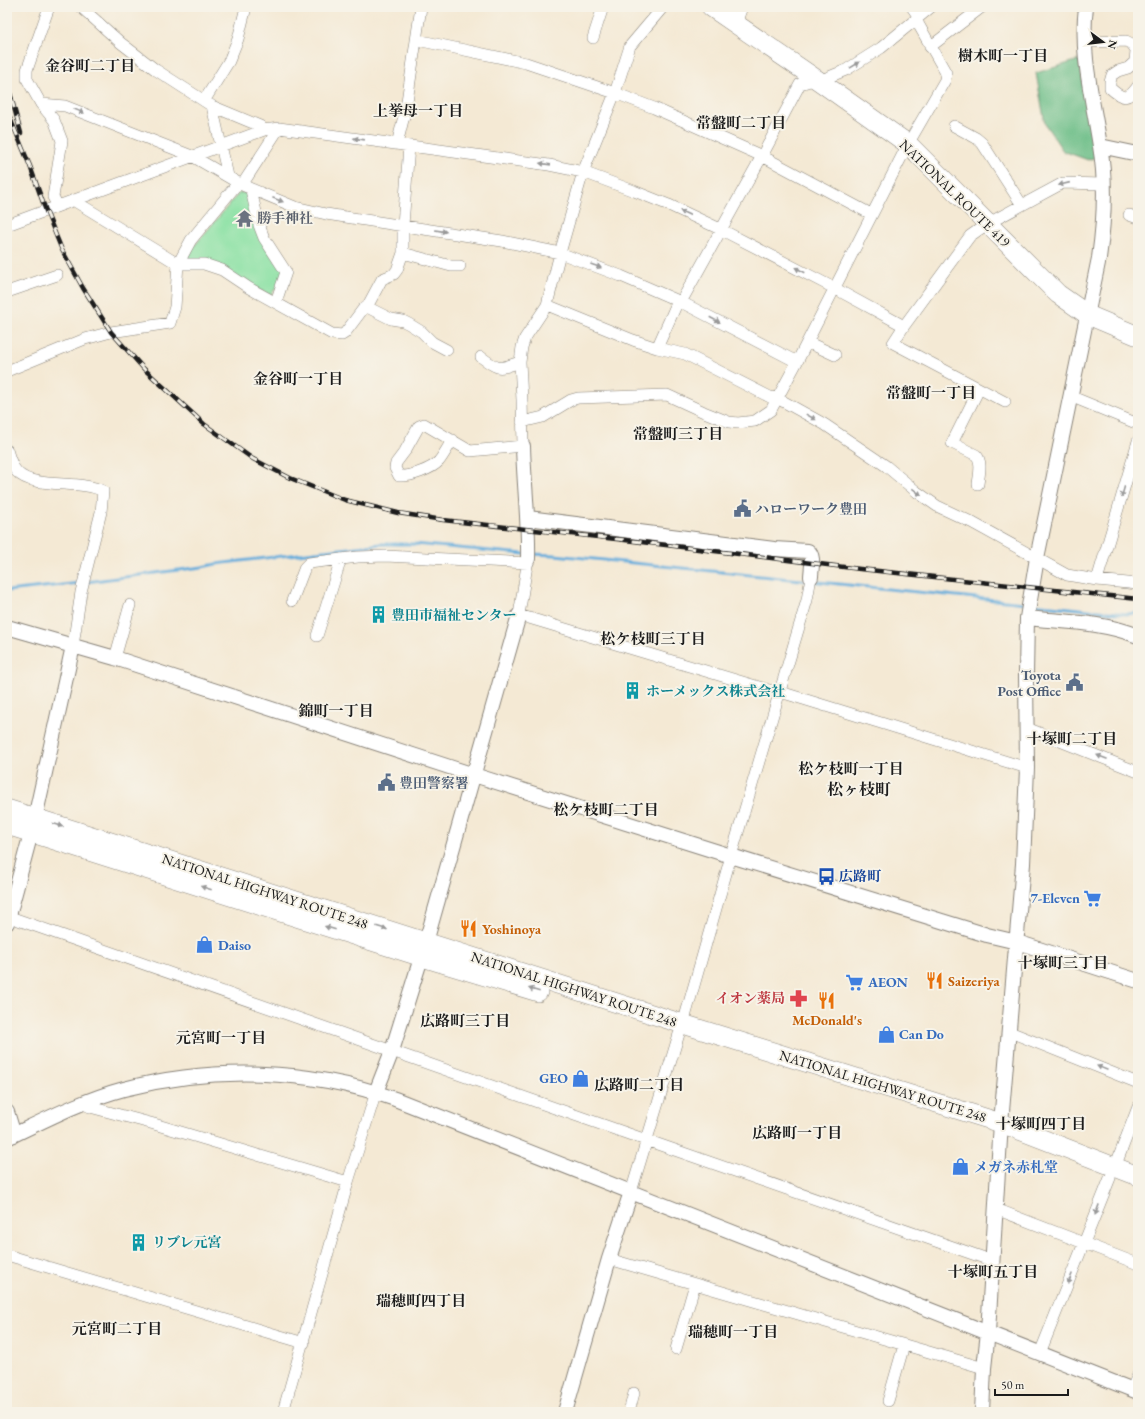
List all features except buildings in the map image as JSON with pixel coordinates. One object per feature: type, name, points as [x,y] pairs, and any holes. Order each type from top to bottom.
[{"type":"highway","name":"NATIONAL ROUTE 419","points":[[711,7],[739,15],[820,81],[908,144],[1058,294],[1088,315],[1138,335]]},
{"type":"highway","name":"NATIONAL HIGHWAY ROUTE 248","points":[[7,809],[33,825],[1001,1129],[1112,1172],[1138,1189]]},
{"type":"highway","name":"NATIONAL HIGHWAY ROUTE 248","points":[[7,825],[33,825]]},
{"type":"highway","name":"NATIONAL HIGHWAY ROUTE 248","points":[[1112,1172],[1138,1176]]},
{"type":"street","points":[[49,7],[27,70],[27,79],[41,104],[54,120],[62,141],[53,197],[58,206]]},
{"type":"street","points":[[81,7],[156,70],[208,103],[260,126],[264,130]]},
{"type":"street","points":[[228,176],[208,103],[238,39],[246,7]]},
{"type":"street","points":[[397,144],[406,108],[421,7]]},
{"type":"street","points":[[593,38],[604,7]]},
{"type":"street","points":[[283,1412],[304,1343],[348,1182],[376,1092],[392,1051],[424,949],[519,616],[528,561],[529,536],[525,494],[522,422],[520,362],[522,347],[525,338],[547,305],[583,172],[615,93],[630,46],[663,7]]},
{"type":"street","points":[[522,422],[542,417],[571,400],[578,398],[667,395],[729,422],[738,423],[749,422],[763,416],[771,410],[797,362],[871,214],[908,144],[945,80],[946,74],[930,47],[912,7]]},
{"type":"street","points":[[657,348],[679,301],[762,156],[800,84],[810,80],[820,81],[846,70],[881,48],[931,7]]},
{"type":"street","points":[[930,47],[982,7]]},
{"type":"street","points":[[982,1412],[1001,1129],[1023,864],[1027,768],[1027,618],[1037,558],[1088,315],[1103,230],[1103,184],[1100,146],[1091,97],[1085,42],[1084,16],[1086,7]]},
{"type":"street","points":[[417,40],[526,63],[615,93],[762,156],[871,214]]},
{"type":"street","points":[[1085,42],[1126,41],[1132,44],[1136,50],[1136,60],[1128,68],[1118,71],[1112,75],[1110,88],[1117,94],[1126,97],[1132,95],[1138,86]]},
{"type":"street","points":[[41,104],[65,106],[192,156],[243,186],[295,207],[326,214],[502,241],[560,253],[621,276],[679,301],[797,362]]},
{"type":"street","points":[[954,126],[982,143],[1022,205]]},
{"type":"street","points":[[7,371],[85,339],[112,332],[170,323],[175,307],[178,264],[188,244],[243,186],[279,128]]},
{"type":"street","points":[[7,225],[264,130],[279,128],[549,165],[583,172],[634,191],[720,229],[904,326]]},
{"type":"street","points":[[73,200],[178,264],[204,264],[212,266],[335,335],[345,333],[363,309],[367,307],[382,279],[394,274],[397,270],[403,253],[403,225],[409,146]]},
{"type":"street","points":[[1100,146],[1138,154]]},
{"type":"street","points":[[1004,402],[893,343],[964,246],[968,238],[987,224],[1063,183],[1103,184]]},
{"type":"street","points":[[243,186],[264,238],[286,272],[276,302]]},
{"type":"street","points":[[403,253],[451,266],[460,266]]},
{"type":"street","points":[[7,292],[57,275]]},
{"type":"street","points":[[547,305],[657,348],[686,354],[770,397],[777,398],[824,424],[886,466],[917,492],[937,506],[971,522],[1067,575],[1138,584]]},
{"type":"street","points":[[367,307],[391,319],[404,321],[422,332],[432,342],[447,350]]},
{"type":"street","points":[[807,342],[835,355]]},
{"type":"street","points":[[481,357],[495,367],[500,368],[520,362]]},
{"type":"street","points":[[978,484],[980,464],[979,458],[952,443],[979,389]]},
{"type":"street","points":[[1070,396],[1138,424]]},
{"type":"street","points":[[453,440],[439,462],[418,473],[405,477],[399,476],[395,468],[396,462],[405,451],[419,426],[424,424],[453,440],[470,451],[523,446]]},
{"type":"street","points":[[1097,580],[1138,441]]},
{"type":"street","points":[[7,450],[16,472],[25,478],[37,482],[88,486],[103,491],[102,509],[81,592],[73,646],[33,825],[7,918],[993,1261]]},
{"type":"street","points":[[528,518],[808,551],[812,558],[807,600],[681,1029],[631,1192],[608,1260],[565,1412]]},
{"type":"street","points":[[292,601],[305,567],[309,563],[386,556],[528,561]]},
{"type":"street","points":[[317,636],[341,559]]},
{"type":"street","points":[[115,658],[130,605]]},
{"type":"street","points":[[519,616],[786,694],[1027,768]]},
{"type":"street","points":[[1027,618],[1103,626],[1138,636]]},
{"type":"street","points":[[7,627],[115,658],[474,775],[987,935],[1017,942],[1138,981]]},
{"type":"street","points":[[1027,728],[1138,772]]},
{"type":"street","points":[[1010,1032],[1138,1083]]},
{"type":"street","points":[[7,1112],[11,1136],[82,1103],[123,1089],[172,1079],[231,1073],[267,1073],[329,1080],[376,1092],[1135,1391],[1138,1375]]},
{"type":"street","points":[[82,1103],[90,1107],[154,1124],[348,1182]]},
{"type":"street","points":[[1040,1353],[1138,1108]]},
{"type":"street","points":[[996,1209],[1138,1264]]},
{"type":"street","points":[[7,1255],[304,1343]]},
{"type":"street","points":[[608,1260],[984,1368]]},
{"type":"street","points":[[676,1350],[695,1284]]},
{"type":"street","points":[[888,1401],[904,1345]]},
{"type":"street","points":[[628,1412],[634,1393]]},
{"type":"green space","points":[[1079,60],[1096,157],[1088,160],[1063,151],[1045,124],[1036,73]]},
{"type":"green space","points":[[245,192],[284,271],[277,289],[274,290],[271,295],[188,260],[187,257],[195,245],[239,193]]},
{"type":"waterway","points":[[86,582],[216,564],[381,544],[414,544],[524,554]]},
{"type":"waterway","points":[[531,554],[555,555],[1025,603]]},
{"type":"waterway","points":[[7,591],[81,583]]},
{"type":"waterway","points":[[1033,604],[1126,614],[1138,613]]},
{"type":"railway","points":[[1130,7],[1138,10]]},
{"type":"railway","points":[[7,82],[21,133]]},
{"type":"railway","points":[[7,111],[62,250],[83,288],[111,332],[144,369],[204,424],[253,459],[290,478],[345,500],[398,513],[443,520],[625,540],[860,569],[1138,599]]},
{"type":"place","name":"勝手神社","points":[[244,218]]},
{"type":"place","name":"ハローワーク豊田","points":[[742,509]]},
{"type":"place","name":"豊田市福祉センター","points":[[378,615]]},
{"type":"place","name":"Toyota Post Office","points":[[1074,683]]},
{"type":"place","name":"ホーメックス株式会社","points":[[633,691]]},
{"type":"place","name":"豊田警察署","points":[[386,783]]},
{"type":"place","name":"広路町","points":[[826,876]]},
{"type":"place","name":"7-Eleven","points":[[1093,898]]},
{"type":"place","name":"Yoshinoya","points":[[469,929]]},
{"type":"place","name":"Daiso","points":[[205,945]]},
{"type":"place","name":"Saizeriya","points":[[935,981]]},
{"type":"place","name":"AEON","points":[[855,982]]},
{"type":"place","name":"イオン薬局","points":[[798,998]]},
{"type":"place","name":"McDonald's","points":[[827,1000]]},
{"type":"place","name":"Can Do","points":[[886,1034]]},
{"type":"place","name":"GEO","points":[[581,1078]]},
{"type":"place","name":"メガネ赤札堂","points":[[961,1167]]},
{"type":"place","name":"リブレ元宮","points":[[139,1242]]},
{"type":"district","name":"樹木町一丁目","points":[[1003,56]]},
{"type":"district","name":"金谷町二丁目","points":[[90,66]]},
{"type":"district","name":"上挙母一丁目","points":[[418,111]]},
{"type":"district","name":"常盤町二丁目","points":[[741,123]]},
{"type":"district","name":"金谷町一丁目","points":[[298,379]]},
{"type":"district","name":"常盤町一丁目","points":[[931,393]]},
{"type":"district","name":"常盤町三丁目","points":[[678,434]]},
{"type":"district","name":"松ケ枝町三丁目","points":[[653,639]]},
{"type":"district","name":"錦町一丁目","points":[[336,711]]},
{"type":"district","name":"十塚町二丁目","points":[[1072,739]]},
{"type":"district","name":"松ケ枝町一丁目","points":[[851,769]]},
{"type":"district","name":"松ヶ枝町","points":[[859,789]]},
{"type":"district","name":"松ケ枝町二丁目","points":[[606,810]]},
{"type":"district","name":"十塚町三丁目","points":[[1063,963]]},
{"type":"district","name":"広路町三丁目","points":[[465,1021]]},
{"type":"district","name":"元宮町一丁目","points":[[221,1038]]},
{"type":"district","name":"広路町二丁目","points":[[639,1085]]},
{"type":"district","name":"十塚町四丁目","points":[[1041,1124]]},
{"type":"district","name":"広路町一丁目","points":[[797,1133]]},
{"type":"district","name":"十塚町五丁目","points":[[993,1272]]},
{"type":"district","name":"瑞穂町四丁目","points":[[421,1301]]},
{"type":"district","name":"元宮町二丁目","points":[[117,1329]]},
{"type":"district","name":"瑞穂町一丁目","points":[[733,1332]]}]
